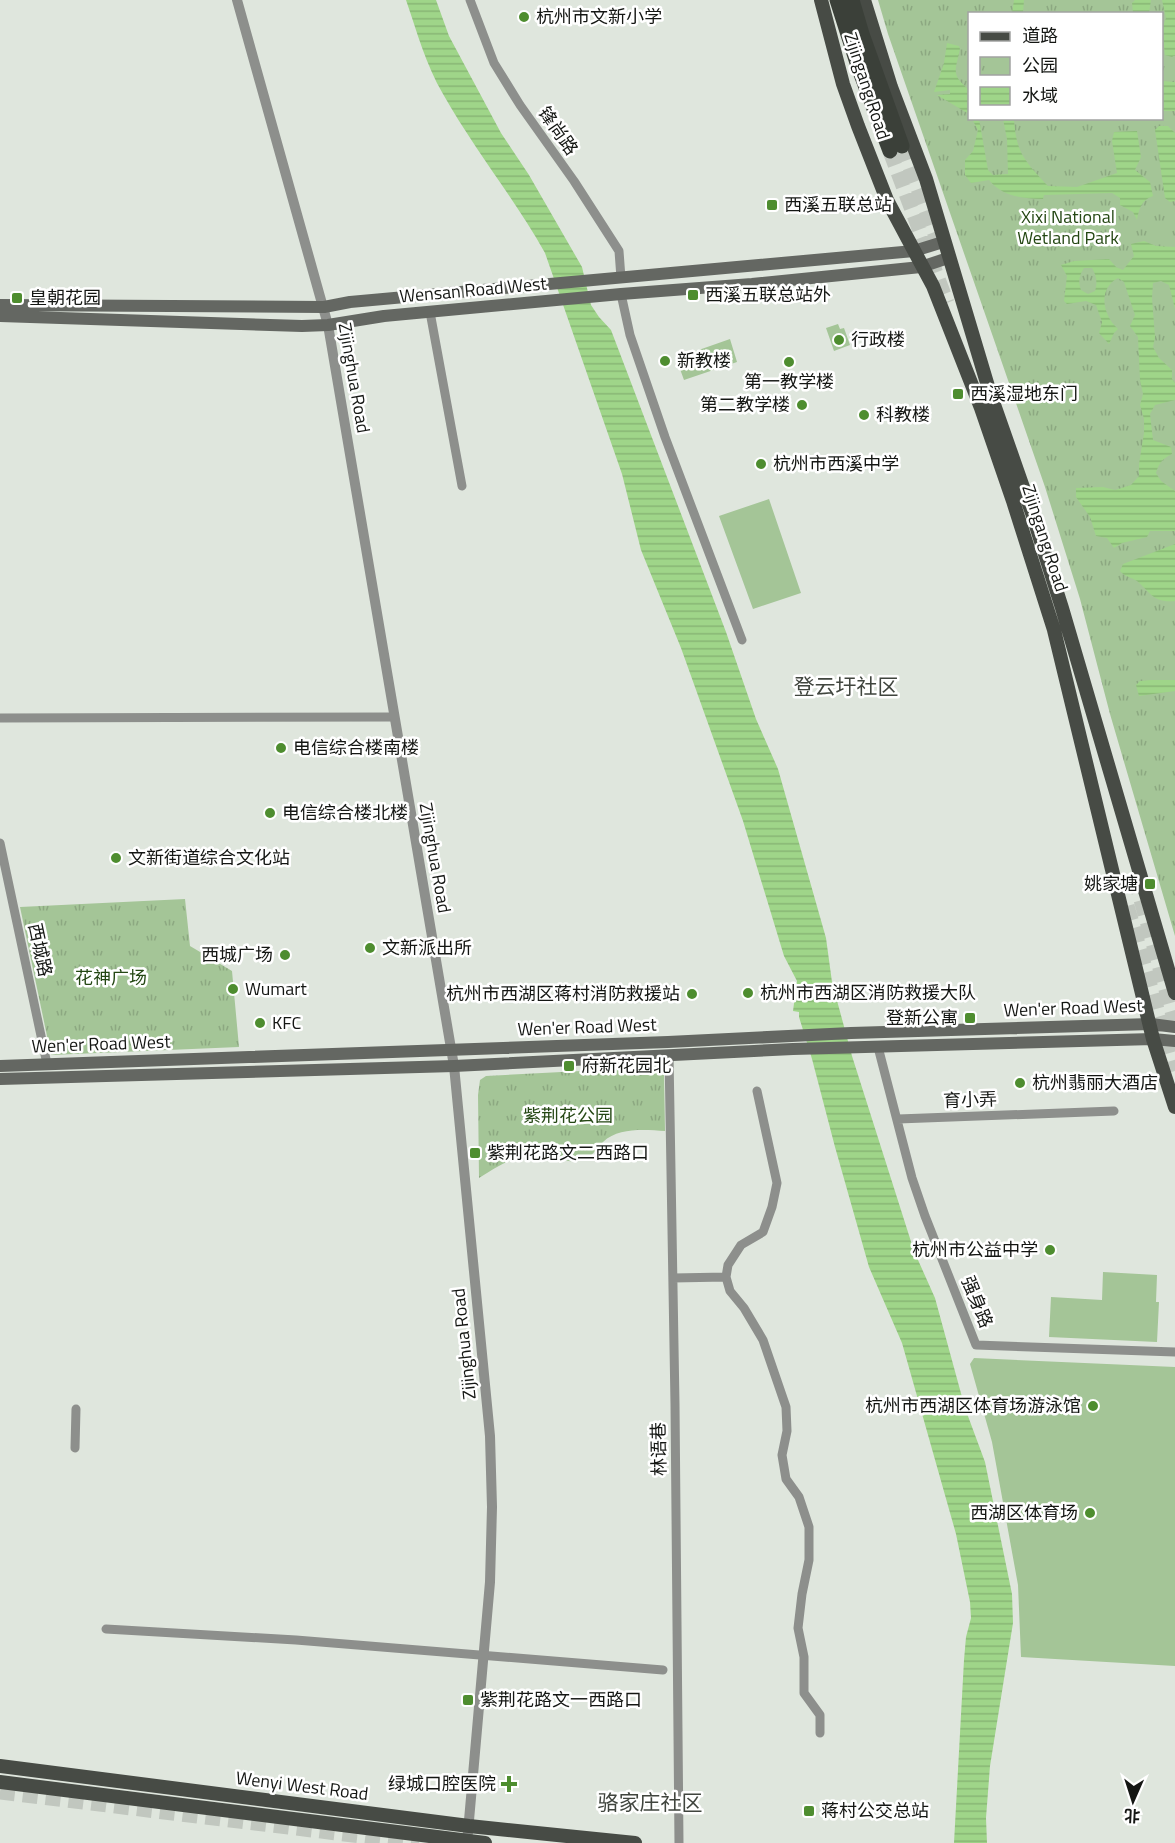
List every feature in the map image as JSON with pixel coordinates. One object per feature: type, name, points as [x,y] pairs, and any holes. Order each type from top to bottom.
[{"type":"highway","name":"Zijingang Road","points":[[838,0],[858,66],[896,149],[852,0]]},
{"type":"main road","name":"Zijingang Road","points":[[821,0],[843,84],[858,126],[887,200],[933,286],[981,408],[1013,501],[1054,630],[1154,1039],[1175,1107]]},
{"type":"main road","name":"Zijingang Road","points":[[864,0],[891,87],[926,179],[990,393],[1062,608],[1175,993]]},
{"type":"main road","name":"Wensan Road West","points":[[0,305],[324,307],[350,302],[914,251],[944,243]]},
{"type":"main road","name":"Wensan Road West","points":[[0,316],[328,325],[384,316],[921,267],[948,258]]},
{"type":"main road","name":"Wen'er Road West","points":[[0,1066],[452,1051],[851,1033],[1151,1024],[1175,1028]]},
{"type":"main road","name":"Wen'er Road West","points":[[0,1079],[454,1065],[793,1049],[1154,1039],[1175,1041]]},
{"type":"main road","name":"Wenyi West Road","points":[[0,1766],[469,1826],[635,1843]]},
{"type":"main road","name":"Wenyi West Road","points":[[0,1782],[485,1843]]},
{"type":"street","name":"Zijinghua Road","points":[[237,0],[328,325],[454,1065],[490,1436],[492,1507],[490,1571],[468,1842]]},
{"type":"street","name":"锋尚路","points":[[470,0],[494,63],[619,251],[621,278]]},
{"type":"street","points":[[621,294],[630,334],[665,437],[742,640]]},
{"type":"street","points":[[430,312],[462,486]]},
{"type":"street","points":[[0,717],[394,717]]},
{"type":"street","name":"西城路","points":[[0,843],[47,1064]]},
{"type":"street","name":"强身路","points":[[878,1047],[912,1178],[976,1345],[1175,1352]]},
{"type":"street","name":"林语巷","points":[[669,1055],[679,1843]]},
{"type":"street","points":[[757,1091],[777,1184],[763,1232],[741,1245],[728,1265],[726,1277],[730,1291],[744,1308],[763,1340],[786,1407],[787,1431],[782,1455],[786,1479],[799,1497],[809,1527],[809,1560],[798,1628],[804,1657],[804,1694],[820,1715],[820,1733]]},
{"type":"street","name":"育小弄","points":[[898,1119],[1114,1111]]},
{"type":"street","points":[[673,1278],[726,1277]]},
{"type":"street","points":[[75,1448],[76,1409]]},
{"type":"street","points":[[106,1629],[214,1634],[663,1670]]},
{"type":"green space","name":"Xixi National Wetland Park","points":[[878,0],[1175,0],[1175,936],[1110,714],[1080,599],[1045,487]]},
{"type":"green space","points":[[838,324],[840,329],[844,328],[850,345],[834,351],[826,328]]},
{"type":"green space","points":[[730,339],[737,362],[684,380],[676,358]]},
{"type":"green space","points":[[769,499],[801,593],[753,609],[719,516]]},
{"type":"green space","name":"花神广场","points":[[185,899],[190,946],[232,971],[239,1047],[51,1055],[20,907]]},
{"type":"green space","name":"紫荆花公园","points":[[659,1067],[664,1073],[665,1131],[632,1130],[617,1134],[609,1137],[589,1156],[578,1161],[537,1154],[520,1157],[479,1178],[478,1095],[480,1080],[486,1076]]},
{"type":"green space","points":[[1103,1272],[1157,1275],[1156,1302],[1159,1302],[1157,1342],[1049,1337],[1051,1297],[1102,1300]]},
{"type":"green space","name":"西湖区体育场","points":[[974,1358],[1175,1367],[1175,1666],[1021,1657],[1018,1585],[992,1442],[970,1364]]},
{"type":"water","points":[[406,0],[436,0],[449,36],[501,133],[529,175],[582,267],[591,305],[611,330],[726,632],[756,719],[778,769],[826,938],[832,982],[852,1056],[914,1251],[935,1298],[965,1408],[985,1462],[1012,1594],[1013,1623],[990,1766],[986,1818],[987,1843],[954,1843],[964,1660],[966,1637],[971,1618],[970,1602],[956,1534],[902,1343],[869,1267],[799,1012],[793,1011],[797,981],[784,956],[743,821],[681,648],[641,550],[622,474],[545,253],[443,94],[427,60]]},
{"type":"water","points":[[1014,0],[1024,0],[1023,12],[1012,12]]},
{"type":"water","points":[[1135,0],[1151,0],[1149,12],[1133,12],[1132,3]]},
{"type":"water","points":[[1162,0],[1175,0],[1175,55],[1172,57],[1165,55],[1163,26],[1166,18]]},
{"type":"water","points":[[947,43],[959,46],[956,72],[959,80],[968,89],[968,113],[937,95],[950,94],[950,90],[934,92],[944,63]]},
{"type":"water","points":[[1163,81],[1175,82],[1175,111],[1163,111]]},
{"type":"water","points":[[973,120],[979,120],[988,170],[993,175],[1008,174],[1007,139],[1003,120],[1014,120],[1017,140],[1023,156],[1048,186],[1077,187],[1117,173],[1112,141],[1114,132],[1137,131],[1141,157],[1135,170],[1150,182],[1153,196],[1143,202],[1137,220],[1133,212],[1120,205],[1120,198],[1112,193],[1044,195],[1043,199],[1035,199],[1007,193],[994,186],[989,180],[971,183],[965,175],[965,160],[973,151],[978,130]]},
{"type":"water","points":[[1159,126],[1168,126],[1175,133],[1175,201],[1170,202],[1165,198],[1155,130]]},
{"type":"water","points":[[1144,241],[1156,246],[1175,247],[1175,309],[1169,285],[1161,281],[1153,283],[1152,298],[1155,337],[1153,347],[1159,358],[1172,370],[1175,400],[1155,405],[1150,414],[1153,440],[1171,447],[1172,454],[1161,462],[1156,473],[1161,481],[1175,491],[1175,531],[1150,531],[1147,537],[1122,543],[1114,548],[1107,538],[1096,536],[1090,517],[1076,497],[1076,488],[1103,487],[1115,490],[1131,485],[1139,476],[1144,419],[1140,405],[1143,394],[1138,337],[1130,326],[1135,315],[1124,282],[1118,278],[1107,289],[1104,303],[1109,317],[1118,329],[1109,344],[1099,333],[1102,322],[1096,305],[1086,301],[1067,304],[1064,301],[1067,276],[1061,265],[1074,261],[1109,259],[1116,267],[1123,270],[1134,256],[1131,244]],"holes":[[[1084,268],[1092,268],[1095,273],[1096,288],[1088,294],[1081,290],[1080,279]]]},
{"type":"water","points":[[1175,544],[1175,601],[1157,599],[1137,581],[1120,571],[1123,564]]},
{"type":"water","points":[[1175,680],[1175,691],[1139,696],[1136,685],[1140,681]]},
{"type":"tunnel","points":[[902,146],[942,253]]},
{"type":"tunnel","points":[[890,151],[947,303]]},
{"type":"tunnel","points":[[1135,878],[1175,1022]]},
{"type":"tunnel","points":[[1127,906],[1175,1071]]},
{"type":"tunnel","points":[[0,1792],[419,1843]]},
{"type":"place","name":"杭州市文新小学","points":[[524,17]]},
{"type":"place","name":"西溪五联总站","points":[[772,205]]},
{"type":"place","name":"西溪五联总站外","points":[[693,295]]},
{"type":"place","name":"皇朝花园","points":[[17,298]]},
{"type":"place","name":"行政楼","points":[[839,340]]},
{"type":"place","name":"新教楼","points":[[665,361]]},
{"type":"place","name":"第一教学楼","points":[[789,362]]},
{"type":"place","name":"西溪湿地东门","points":[[958,394]]},
{"type":"place","name":"第二教学楼","points":[[802,405]]},
{"type":"place","name":"科教楼","points":[[864,415]]},
{"type":"place","name":"杭州市西溪中学","points":[[761,464]]},
{"type":"place","name":"电信综合楼南楼","points":[[281,748]]},
{"type":"place","name":"电信综合楼北楼","points":[[270,813]]},
{"type":"place","name":"文新街道综合文化站","points":[[116,858]]},
{"type":"place","name":"姚家塘","points":[[1150,884]]},
{"type":"place","name":"文新派出所","points":[[370,948]]},
{"type":"place","name":"西城广场","points":[[285,955]]},
{"type":"place","name":"Wumart","points":[[233,989]]},
{"type":"place","name":"杭州市西湖区消防救援大队","points":[[748,993]]},
{"type":"place","name":"杭州市西湖区蒋村消防救援站","points":[[692,994]]},
{"type":"place","name":"登新公寓","points":[[970,1018]]},
{"type":"place","name":"KFC","points":[[260,1023]]},
{"type":"place","name":"府新花园北","points":[[569,1066]]},
{"type":"place","name":"杭州翡丽大酒店","points":[[1020,1083]]},
{"type":"place","name":"紫荆花路文二西路口","points":[[475,1153]]},
{"type":"place","name":"杭州市公益中学","points":[[1050,1250]]},
{"type":"place","name":"杭州市西湖区体育场游泳馆","points":[[1093,1406]]},
{"type":"place","name":"西湖区体育场","points":[[1090,1513]]},
{"type":"place","name":"紫荆花路文一西路口","points":[[468,1700]]},
{"type":"place","name":"绿城口腔医院","points":[[509,1784]]},
{"type":"place","name":"蒋村公交总站","points":[[809,1811]]},
{"type":"district","name":"登云圩社区","points":[[846,687]]},
{"type":"district","name":"骆家庄社区","points":[[650,1803]]}]
